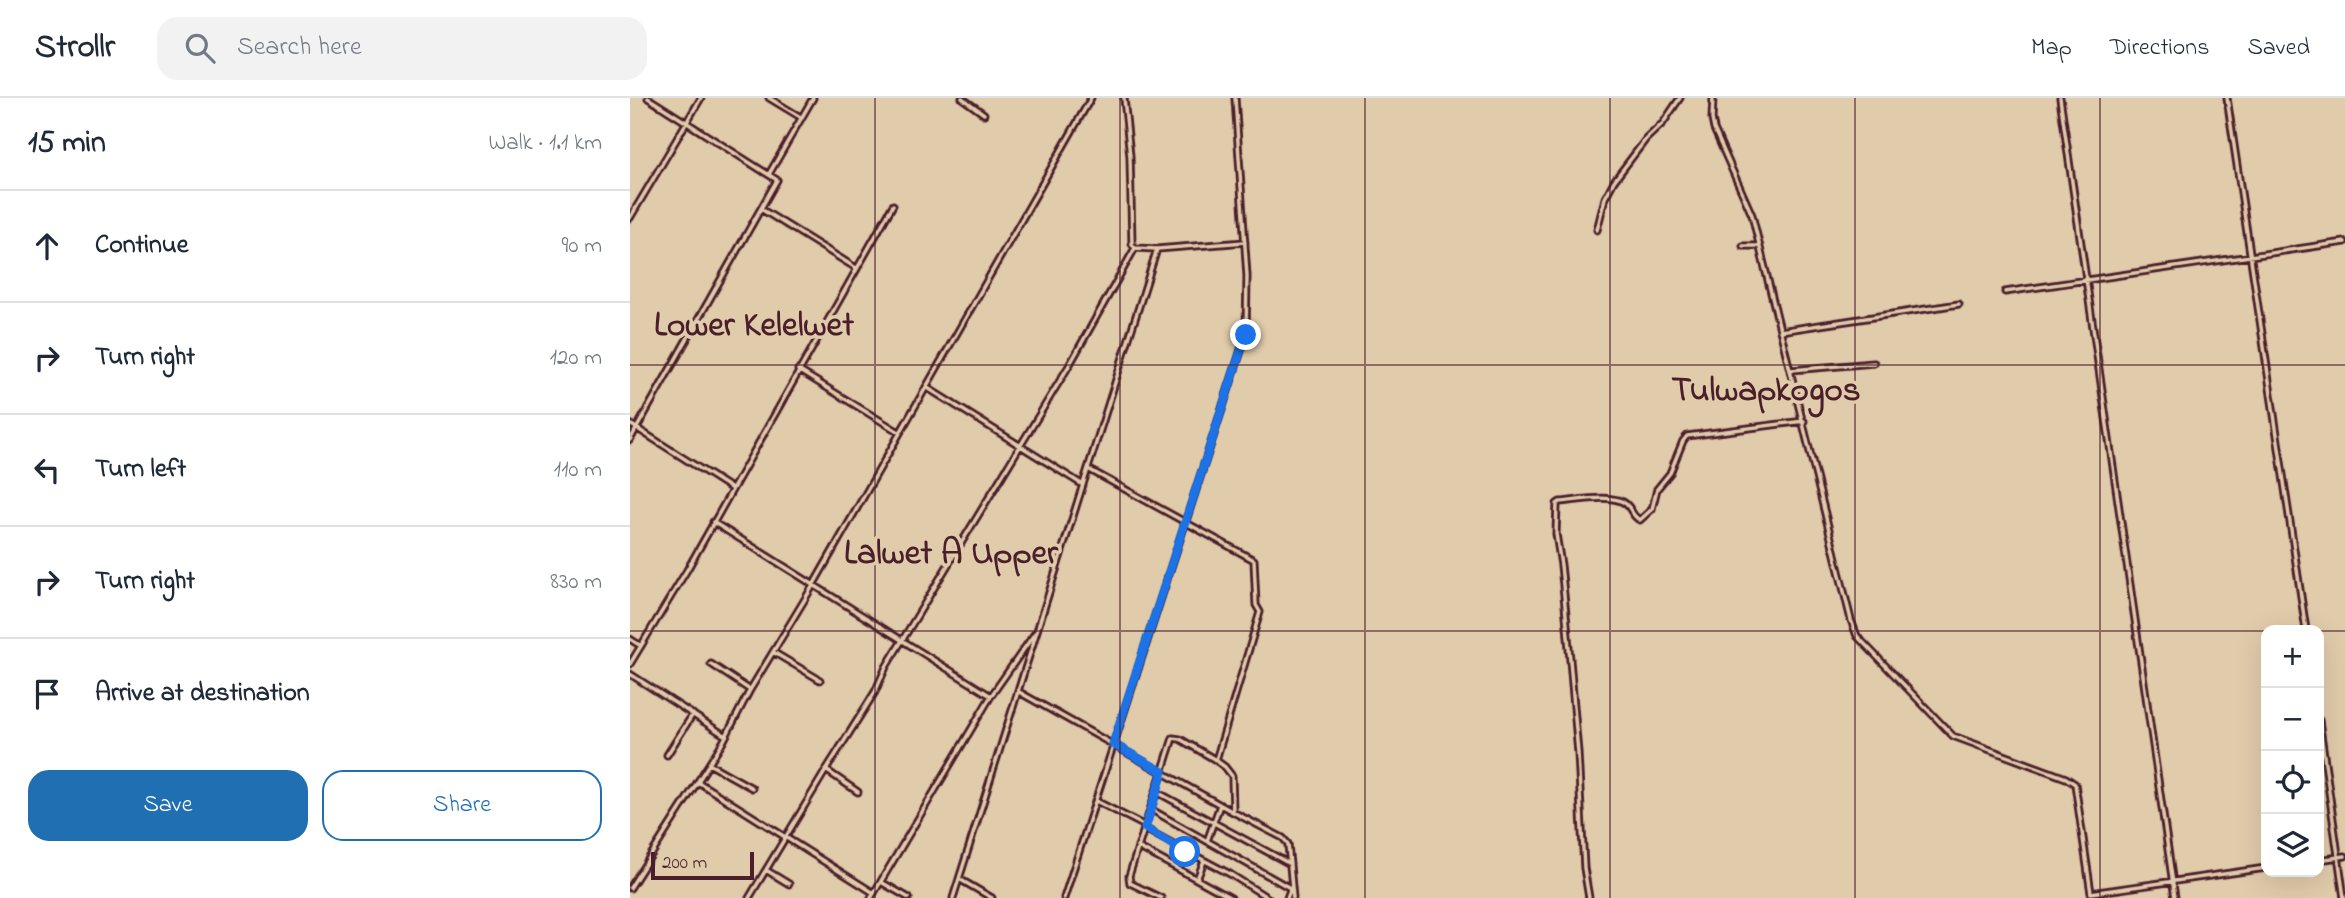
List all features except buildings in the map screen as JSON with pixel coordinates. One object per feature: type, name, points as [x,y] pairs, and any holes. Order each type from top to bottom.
[{"type":"street","points":[[630,440],[777,183],[776,178],[648,98]]},
{"type":"street","points":[[630,218],[701,98]]},
{"type":"street","points":[[769,98],[802,118]]},
{"type":"street","points":[[769,174],[813,98]]},
{"type":"street","points":[[962,98],[984,114]]},
{"type":"street","points":[[631,885],[726,736],[1091,98]]},
{"type":"street","points":[[1124,98],[1130,156],[1132,244],[1135,248]]},
{"type":"street","points":[[1064,898],[1246,335],[1245,298],[1248,288],[1235,98]]},
{"type":"street","points":[[1597,230],[1605,198],[1614,181],[1646,139],[1663,123],[1680,98]]},
{"type":"street","points":[[2060,98],[2175,898]]},
{"type":"street","points":[[2227,98],[2305,625]]},
{"type":"street","points":[[1713,99],[1712,119],[1716,136],[1745,198],[1760,246],[1855,632],[1953,736],[2066,778],[2075,784],[2091,895],[2261,869]]},
{"type":"street","points":[[630,664],[893,205]]},
{"type":"street","points":[[761,209],[856,268]]},
{"type":"street","points":[[1135,248],[1157,249],[1245,242]]},
{"type":"street","points":[[2005,292],[2345,242]]},
{"type":"street","points":[[1743,246],[1760,246]]},
{"type":"street","points":[[749,898],[875,692],[886,667],[1076,353],[1135,248]]},
{"type":"street","points":[[953,898],[1090,470],[1157,249]]},
{"type":"street","points":[[1780,331],[1959,304]]},
{"type":"street","points":[[1791,370],[1874,363]]},
{"type":"street","points":[[798,370],[899,432]]},
{"type":"street","points":[[926,387],[1083,485]]},
{"type":"street","points":[[1589,898],[1584,868],[1578,753],[1562,565],[1556,534],[1556,506],[1560,502],[1613,499],[1627,505],[1640,520],[1652,509],[1657,489],[1670,473],[1687,436],[1804,421]]},
{"type":"street","points":[[630,425],[732,489]]},
{"type":"street","points":[[1090,470],[1251,556],[1255,564],[1256,605],[1260,612],[1216,760]]},
{"type":"street","points":[[713,522],[991,696]]},
{"type":"street","points":[[871,898],[991,696],[1037,631]]},
{"type":"street","points":[[630,639],[641,646]]},
{"type":"street","points":[[774,652],[820,680]]},
{"type":"street","points":[[711,664],[750,690]]},
{"type":"street","points":[[630,674],[726,736]]},
{"type":"street","points":[[1019,692],[1283,838],[1288,844],[1293,898]]},
{"type":"street","points":[[667,755],[692,715]]},
{"type":"street","points":[[1161,898],[1129,881],[1174,737],[1225,766],[1232,776],[1233,812]]},
{"type":"street","points":[[2324,751],[2344,898]]},
{"type":"street","points":[[709,764],[752,788]]},
{"type":"street","points":[[825,770],[858,792]]},
{"type":"street","points":[[698,782],[874,893]]},
{"type":"street","points":[[1157,792],[1290,864]]},
{"type":"street","points":[[1096,801],[1268,898]]},
{"type":"street","points":[[1207,841],[1220,805]]},
{"type":"street","points":[[1151,810],[1291,887]]},
{"type":"street","points":[[1138,847],[1231,898]]},
{"type":"street","points":[[2324,859],[2345,856]]},
{"type":"street","points":[[1197,879],[1205,861]]},
{"type":"street","points":[[766,870],[789,884]]},
{"type":"street","points":[[960,880],[992,898]]},
{"type":"street","points":[[881,882],[909,898]]},
{"type":"street","points":[[1287,898],[1291,887]]},
{"type":"district","name":"Lower Kelelwet","points":[[754,326]]},
{"type":"district","name":"Tulwapkogos","points":[[1766,391]]},
{"type":"district","name":"Lalwet A Upper","points":[[951,554]]},
{"type":"route","points":[[1185,852],[1145,828],[1163,772],[1113,744],[1246,335]]}]
